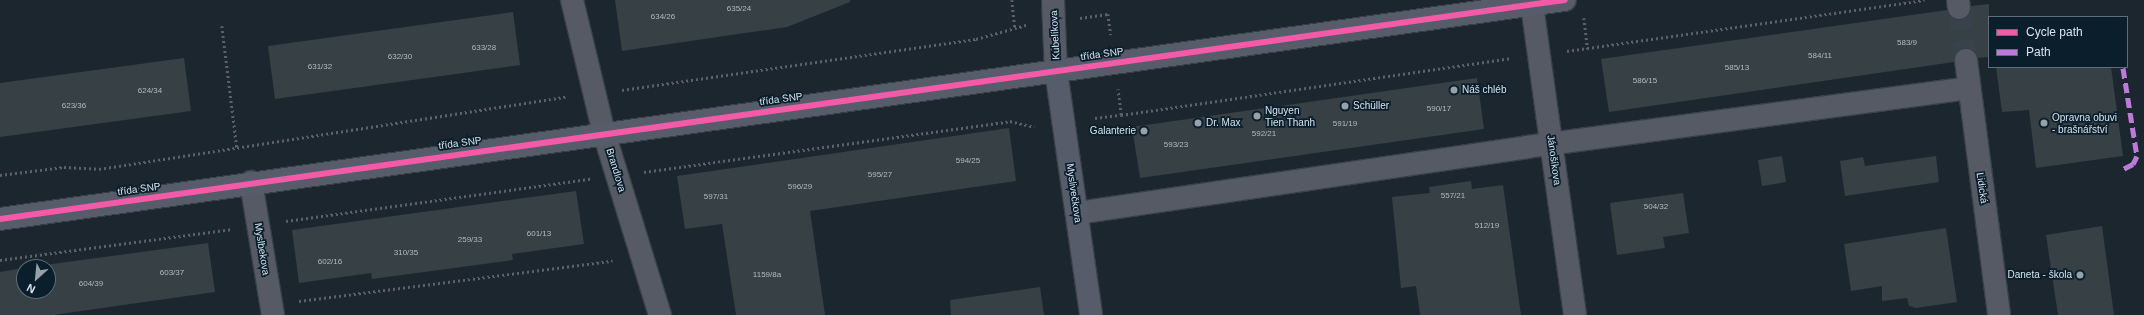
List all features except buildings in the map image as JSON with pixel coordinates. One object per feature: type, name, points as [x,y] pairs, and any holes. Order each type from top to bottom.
[{"type":"street","name":"Brandlova","points":[[572,0],[604,134],[660,315]]},
{"type":"street","name":"Kubelíkova","points":[[1053,0],[1056,71]]},
{"type":"street","name":"třída SNP","points":[[0,219],[251,182],[1565,0]]},
{"type":"street","name":"Jánošíkova","points":[[1532,4],[1576,315]]},
{"type":"street","name":"Lidická","points":[[1966,60],[1999,315]]},
{"type":"street","name":"Myslivečkova","points":[[1056,71],[1091,315]]},
{"type":"street","points":[[1076,212],[1552,143],[1969,88]]},
{"type":"street","name":"Myslbekova","points":[[251,182],[273,315]]},
{"type":"path","points":[[618,91],[976,39],[1015,27],[1012,0]]},
{"type":"path","points":[[1584,12],[1588,49],[1924,0]]},
{"type":"path","points":[[1077,18],[1108,14],[1112,43]]},
{"type":"path","points":[[222,26],[237,148]]},
{"type":"path","points":[[1095,118],[1513,58]]},
{"type":"path","points":[[1117,86],[1121,115]]},
{"type":"path","points":[[0,175],[64,167],[99,169],[565,99]]},
{"type":"path","points":[[0,260],[1010,121],[1034,127]]},
{"type":"path","points":[[293,302],[612,261]]},
{"type":"tunnel","points":[[1959,8],[1966,60]]},
{"type":"marked path","points":[[2123,68],[2137,156],[2133,164],[2123,169]]},
{"type":"cycle path","points":[[0,219],[1565,0]]},
{"type":"place","name":"Náš chléb","points":[[1454,90]]},
{"type":"place","name":"Schüller","points":[[1345,106]]},
{"type":"place","name":"Nguyen Tien Thanh","points":[[1257,116]]},
{"type":"place","name":"Dr. Max","points":[[1198,123]]},
{"type":"place","name":"Opravna obuvi - brašnářství","points":[[2044,123]]},
{"type":"place","name":"Galanterie","points":[[1144,131]]},
{"type":"place","name":"Daneta - škola","points":[[2080,275]]}]
